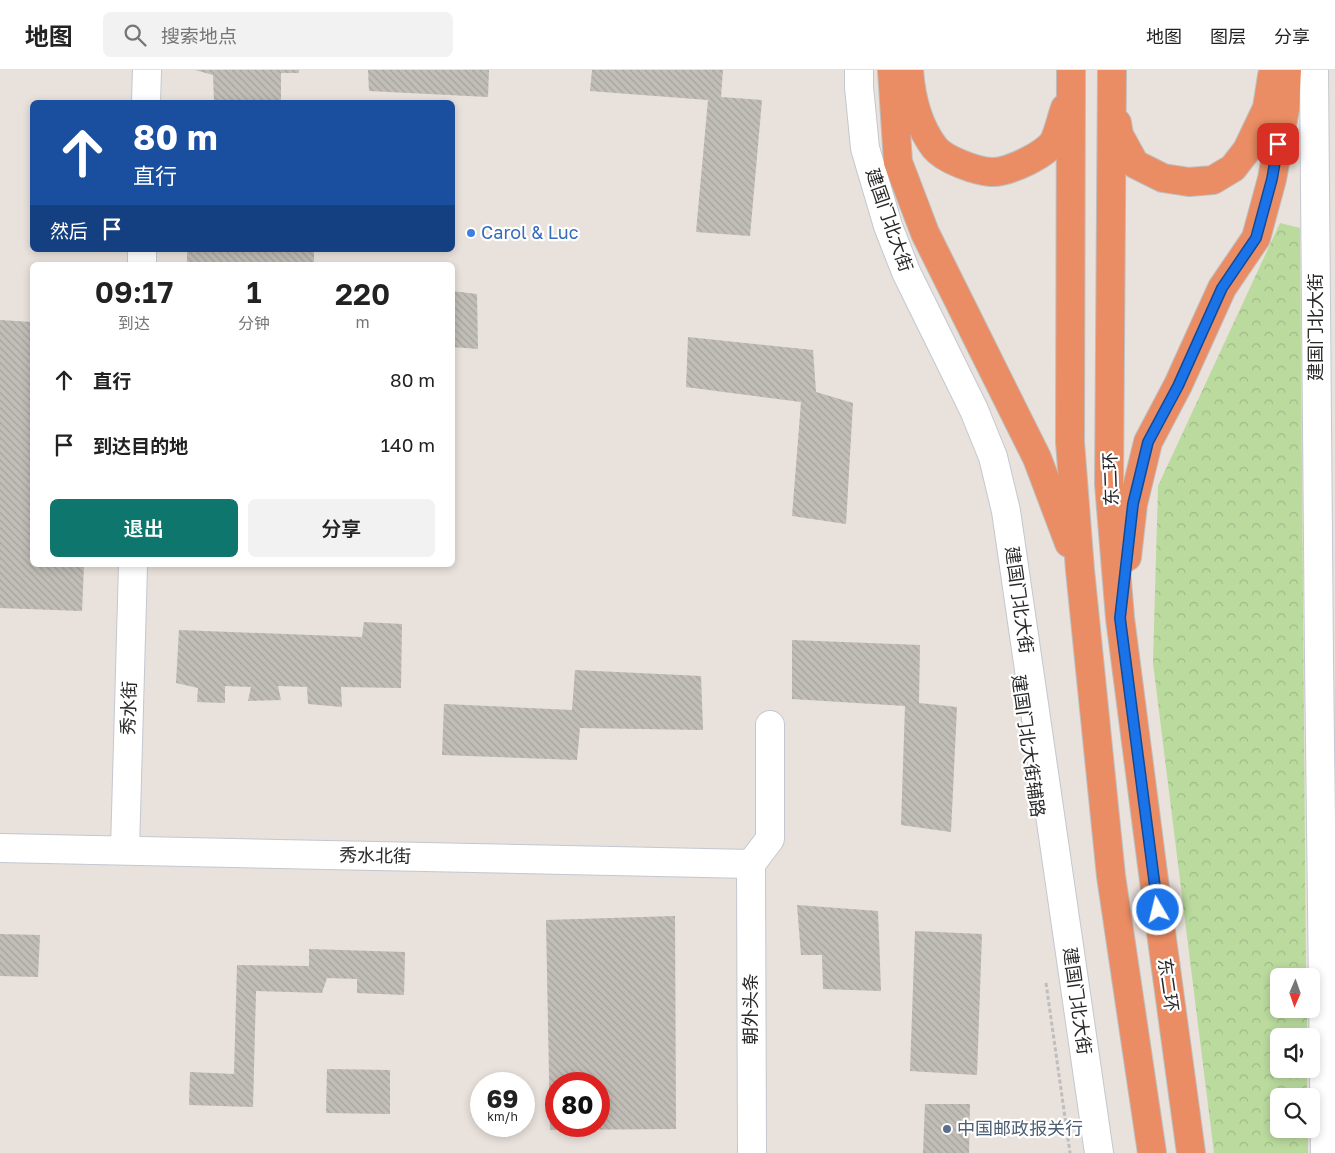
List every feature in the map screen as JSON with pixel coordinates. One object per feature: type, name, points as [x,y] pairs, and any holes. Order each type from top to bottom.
[{"type":"highway","points":[[892,70],[898,162],[925,233],[1037,458],[1080,570]]},
{"type":"highway","points":[[909,70],[916,113],[936,150],[959,165],[991,172],[1012,169],[1036,157],[1053,142],[1071,79]]},
{"type":"highway","points":[[1120,618],[1133,504],[1148,442],[1178,386],[1222,288],[1256,238],[1272,179],[1276,109],[1272,70]]},
{"type":"highway","points":[[1112,81],[1119,135],[1135,164],[1163,178],[1189,182],[1213,180],[1233,168],[1276,109],[1287,70]]},
{"type":"highway","points":[[1071,79],[1070,442],[1080,570],[1111,876],[1152,1153]]},
{"type":"highway","name":"东二环","points":[[1112,81],[1110,484],[1120,618],[1192,1153]]},
{"type":"street","points":[[146,100],[147,70]]},
{"type":"street","name":"建国门北大街","points":[[859,70],[859,87],[866,148],[888,226],[906,272],[974,410],[993,457],[1006,511],[1099,1153]]},
{"type":"street","name":"建国门北大街","points":[[1314,70],[1327,660],[1330,1075],[1325,1153]]},
{"type":"street","name":"秀水街","points":[[125,850],[133,567]]},
{"type":"street","points":[[751,864],[770,839],[770,725]]},
{"type":"street","name":"秀水北街","points":[[0,848],[751,864]]},
{"type":"street","name":"朝外头条","points":[[751,864],[752,1153]]},
{"type":"path","points":[[1046,977],[1070,1153]]},
{"type":"green space","points":[[1280,223],[1300,228],[1306,968],[1270,968],[1270,1018],[1307,1018],[1307,1028],[1270,1028],[1270,1078],[1307,1078],[1307,1088],[1270,1088],[1270,1138],[1308,1138],[1308,1153],[1214,1153],[1153,663],[1158,486]]},
{"type":"building","points":[[195,70],[299,70],[299,73],[281,73],[281,100],[214,100],[213,75]]},
{"type":"building","points":[[368,70],[489,70],[488,97],[369,91]]},
{"type":"building","points":[[592,70],[723,70],[721,97],[762,100],[750,236],[696,232],[708,100],[590,91]]},
{"type":"building","points":[[187,252],[314,252],[314,262],[187,262]]},
{"type":"building","points":[[455,291],[477,294],[478,349],[455,347]]},
{"type":"building","points":[[0,320],[30,322],[30,567],[84,567],[82,611],[0,608]]},
{"type":"building","points":[[688,337],[813,350],[816,392],[853,403],[846,524],[792,516],[801,402],[686,387]]},
{"type":"building","points":[[364,622],[402,624],[401,688],[341,687],[342,707],[308,704],[307,687],[278,686],[281,700],[248,701],[251,687],[225,686],[225,703],[197,702],[198,688],[176,683],[179,630],[362,637]]},
{"type":"building","points":[[792,640],[920,645],[919,703],[957,707],[951,832],[901,825],[905,706],[792,699]]},
{"type":"building","points":[[575,670],[701,676],[703,730],[580,728],[577,760],[442,755],[444,704],[572,710]]},
{"type":"building","points":[[797,905],[878,911],[881,991],[823,989],[822,955],[801,955]]},
{"type":"building","points":[[675,916],[676,1129],[610,1130],[610,1072],[549,1072],[546,920]]},
{"type":"building","points":[[915,931],[982,934],[977,1075],[910,1071]]},
{"type":"building","points":[[0,934],[40,935],[38,977],[0,976]]},
{"type":"building","points":[[309,949],[405,952],[404,995],[357,993],[357,979],[327,978],[322,993],[256,991],[253,1107],[189,1105],[190,1072],[234,1074],[237,965],[309,966]]},
{"type":"building","points":[[327,1069],[390,1070],[390,1114],[326,1113]]},
{"type":"building","name":"中国邮政报关行","points":[[925,1104],[970,1104],[969,1153],[923,1153]]},
{"type":"place","name":"Carol & Luc","points":[[471,233]]},
{"type":"place","name":"中国邮政报关行","points":[[947,1129]]},
{"type":"route","points":[[1158,910],[1120,618],[1133,504],[1148,442],[1178,386],[1222,288],[1256,238],[1272,179],[1278,144]]}]
